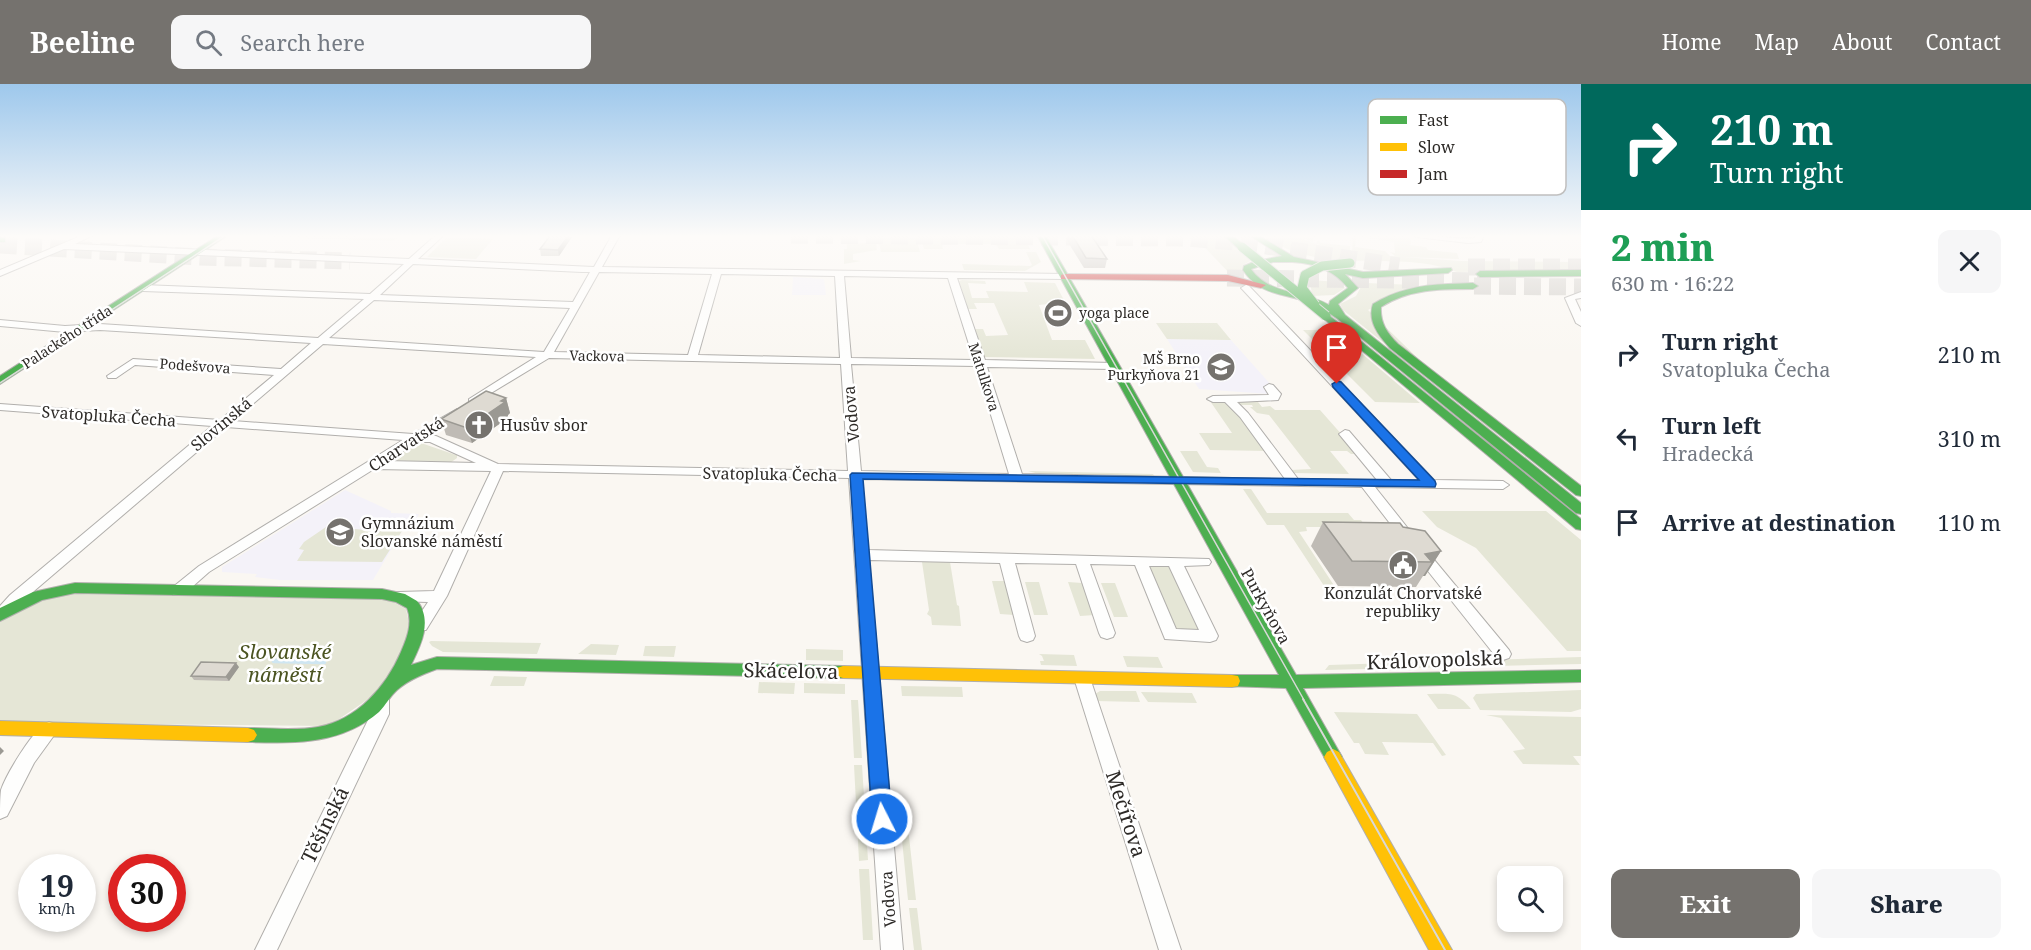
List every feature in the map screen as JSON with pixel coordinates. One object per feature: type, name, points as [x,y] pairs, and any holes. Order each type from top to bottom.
[{"type":"main road","name":"Palackého třída","points":[[0,381],[163,275]]},
{"type":"main road","points":[[1228,278],[1239,275]]},
{"type":"main road","points":[[1250,275],[1264,286]]},
{"type":"main road","points":[[1281,275],[1326,316],[1581,526]]},
{"type":"main road","points":[[1306,275],[1302,278],[1302,288],[1307,298],[1326,316]]},
{"type":"main road","points":[[1342,275],[1347,278],[1347,292]]},
{"type":"main road","points":[[1544,275],[1481,280],[1409,290],[1392,295],[1376,306],[1375,320],[1384,335],[1406,355],[1581,492]]},
{"type":"main road","points":[[1566,275],[1581,282]]},
{"type":"main road","points":[[1064,277],[1228,278],[1246,280],[1319,303],[1341,317],[1581,510]]},
{"type":"main road","name":"Purkyňova","points":[[1064,277],[1441,950]]},
{"type":"main road","points":[[1341,317],[1333,303],[1358,283],[1481,280],[1581,282]]},
{"type":"main road","points":[[1294,296],[1320,299],[1347,292]]},
{"type":"main road","points":[[0,728],[312,736],[347,724],[380,700],[394,684],[420,626],[416,611],[399,597],[382,594],[67,589],[38,596],[1,614]]},
{"type":"main road","points":[[414,642],[422,655],[437,663]]},
{"type":"main road","name":"Skácelova","points":[[394,684],[415,670],[437,663],[1289,682]]},
{"type":"main road","name":"Královopolská","points":[[1289,682],[1581,676]]},
{"type":"street","name":"Slovinská","points":[[1,614],[15,598],[396,275]]},
{"type":"street","name":"Charvatská","points":[[178,591],[204,569],[374,465],[546,355],[592,275]]},
{"type":"street","points":[[692,358],[716,275]]},
{"type":"street","name":"Vodova","points":[[839,275],[892,950]]},
{"type":"street","name":"Matulkova","points":[[952,275],[1017,478]]},
{"type":"street","points":[[975,275],[1064,277]]},
{"type":"street","points":[[1581,282],[1570,298],[1581,322]]},
{"type":"street","points":[[143,288],[575,305]]},
{"type":"street","points":[[1246,288],[1430,484]]},
{"type":"street","name":"Vackova","points":[[0,323],[65,329],[100,327],[546,355],[1113,366]]},
{"type":"street","name":"Podešvova","points":[[112,376],[133,362],[282,372]]},
{"type":"street","points":[[1213,399],[1274,398],[1275,394],[1269,387]]},
{"type":"street","points":[[1228,399],[1244,415],[1294,482]]},
{"type":"street","name":"Svatopluka Čecha","points":[[0,407],[439,441],[496,465],[498,469]]},
{"type":"street","points":[[1345,434],[1388,484]]},
{"type":"street","name":"Svatopluka Čecha","points":[[374,465],[498,469],[1503,485]]},
{"type":"street","points":[[420,626],[439,596],[498,469]]},
{"type":"street","points":[[1365,483],[1503,654]]},
{"type":"street","points":[[862,555],[1204,562]]},
{"type":"street","points":[[1006,558],[1027,636]]},
{"type":"street","points":[[1081,559],[1107,633]]},
{"type":"street","points":[[1140,561],[1171,635],[1210,636],[1174,561]]},
{"type":"street","points":[[399,597],[439,596]]},
{"type":"street","name":"Mečířova","points":[[1082,678],[1170,950]]},
{"type":"street","name":"Těšínská","points":[[266,950],[380,714],[380,700]]},
{"type":"street","points":[[0,810],[28,758],[49,729]]},
{"type":"shaded area","points":[[793,277],[824,279],[826,295],[792,295]]},
{"type":"shaded area","name":"MŠ Brno Purkyňova 21","points":[[1167,339],[1231,340],[1273,387],[1264,387],[1269,394],[1199,389]]},
{"type":"shaded area","name":"Gymnázium Slovanské náměstí","points":[[345,490],[391,513],[419,514],[411,528],[404,528],[373,580],[280,580],[255,577],[257,574],[222,572],[222,567]]},
{"type":"green space","points":[[1310,280],[1339,282],[1345,288],[1334,295],[1312,296]]},
{"type":"green space","points":[[959,281],[985,281],[986,284],[968,283],[972,298],[989,298],[986,291],[1028,292],[1024,282],[1055,283],[1069,310],[1062,310],[1057,303],[1039,305],[1052,340],[1085,340],[1095,359],[984,357],[975,329],[983,329],[986,336],[1008,335],[994,303],[974,303],[977,309],[968,309]]},
{"type":"green space","points":[[1366,283],[1415,285],[1368,310],[1494,432],[1343,310],[1340,304],[1356,296],[1362,285]]},
{"type":"green space","points":[[1156,323],[1217,323],[1231,340],[1167,339]]},
{"type":"green space","points":[[1303,330],[1334,330],[1420,403],[1375,402]]},
{"type":"green space","points":[[1210,401],[1229,403],[1268,451],[1210,450],[1199,433],[1232,433]]},
{"type":"green space","points":[[1238,401],[1268,401],[1258,402],[1262,407],[1270,406],[1275,410],[1320,410],[1359,454],[1330,451],[1349,474],[1294,473],[1291,470],[1311,469],[1269,415],[1257,413],[1250,407],[1253,407],[1252,405],[1239,405]]},
{"type":"green space","points":[[421,443],[457,455],[457,458],[450,463],[392,460],[412,445]]},
{"type":"green space","points":[[1180,451],[1197,451],[1207,467],[1218,468],[1221,473],[1193,472]]},
{"type":"green space","points":[[1028,471],[1153,474],[1155,477],[1043,475]]},
{"type":"green space","points":[[1243,489],[1251,489],[1267,513],[1348,513],[1354,520],[1361,520],[1366,527],[1306,527],[1307,531],[1299,532],[1335,587],[1335,598],[1332,598],[1284,525],[1267,525]]},
{"type":"green space","points":[[1422,511],[1546,511],[1581,540],[1581,651],[1567,651],[1476,548],[1437,527]]},
{"type":"green space","points":[[326,527],[368,530],[370,527],[404,528],[382,562],[297,561],[304,550],[299,549],[304,542]]},
{"type":"green space","points":[[922,562],[950,562],[961,626],[932,625],[931,617],[927,614],[929,610]]},
{"type":"green space","points":[[1147,566],[1172,567],[1203,631],[1175,630]]},
{"type":"green space","points":[[992,581],[1006,581],[1014,615],[1000,614]]},
{"type":"green space","points":[[1025,582],[1039,582],[1048,615],[1034,615]]},
{"type":"green space","points":[[1068,582],[1082,583],[1095,615],[1080,616]]},
{"type":"green space","points":[[1101,583],[1115,583],[1128,617],[1114,617]]},
{"type":"green space","name":"Slovanské náměstí","points":[[64,594],[386,598],[406,609],[411,633],[380,691],[329,726],[0,723],[0,622],[31,604]]},
{"type":"green space","points":[[429,642],[541,643],[537,654],[443,652],[432,646]]},
{"type":"green space","points":[[591,644],[619,645],[616,655],[578,654]]},
{"type":"green space","points":[[645,646],[676,646],[674,657],[643,656]]},
{"type":"green space","points":[[806,649],[843,650],[843,661],[806,660]]},
{"type":"green space","points":[[1039,654],[1074,655],[1077,666],[1041,665],[1040,661],[1044,661]]},
{"type":"green space","points":[[1123,656],[1158,657],[1163,668],[1127,667]]},
{"type":"green space","points":[[1581,657],[1581,664],[1325,670],[1329,665]]},
{"type":"green space","points":[[494,676],[527,677],[524,686],[490,686]]},
{"type":"green space","points":[[759,682],[795,683],[794,694],[758,693]]},
{"type":"green space","points":[[804,683],[845,684],[845,694],[804,693]]},
{"type":"green space","points":[[901,686],[962,687],[963,697],[902,696]]},
{"type":"green space","points":[[1581,690],[1581,709],[1571,712],[1480,710],[1473,698],[1476,694]]},
{"type":"green space","points":[[1100,691],[1136,691],[1140,702],[1095,701],[1095,694]]},
{"type":"green space","points":[[1141,692],[1192,693],[1197,703],[1148,702]]},
{"type":"green space","points":[[1427,694],[1457,696],[1471,709],[1438,709]]},
{"type":"green space","points":[[851,700],[858,700],[862,758],[854,758]]},
{"type":"green space","points":[[1334,712],[1417,714],[1446,755],[1442,756],[1433,743],[1382,742],[1389,755],[1365,754],[1359,743],[1354,743]]},
{"type":"green space","points":[[1486,715],[1581,717],[1581,756],[1573,756],[1580,765],[1523,764],[1513,751],[1525,749],[1501,718]]},
{"type":"green space","points":[[854,765],[862,765],[868,860],[859,861]]},
{"type":"green space","points":[[898,800],[905,800],[916,900],[908,900]]},
{"type":"green space","points":[[859,869],[869,869],[873,940],[863,940]]},
{"type":"green space","points":[[909,908],[917,908],[922,950],[914,950]]},
{"type":"building","points":[[486,391],[506,398],[501,401],[505,402],[467,428],[441,419]]},
{"type":"building","points":[[1323,522],[1400,523],[1403,527],[1425,531],[1441,551],[1425,554],[1432,562],[1352,561]]},
{"type":"building","points":[[201,662],[236,663],[226,677],[191,676]]},
{"type":"waterway","points":[[274,661],[324,662]]},
{"type":"tunnel","points":[[1227,278],[1490,281]]},
{"type":"tunnel","points":[[1474,286],[1581,287]]},
{"type":"tram line","points":[[0,383],[164,275]]},
{"type":"tram line","points":[[1065,275],[1304,700]]},
{"type":"tram line","points":[[1303,699],[1445,950]]},
{"type":"traffic: fast","points":[[0,381],[162,275]]},
{"type":"traffic: fast","points":[[1064,275],[1333,757]]},
{"type":"traffic: fast","points":[[1251,275],[1260,285],[1317,302],[1341,317],[1581,510]]},
{"type":"traffic: fast","points":[[1277,275],[1326,316]]},
{"type":"traffic: fast","points":[[1305,275],[1302,288],[1315,305]]},
{"type":"traffic: fast","points":[[1340,275],[1353,288],[1333,303],[1341,317]]},
{"type":"traffic: fast","points":[[1473,286],[1423,288],[1399,294],[1376,306],[1378,323],[1394,346],[1581,492]]},
{"type":"traffic: fast","points":[[1326,316],[1581,526]]},
{"type":"traffic: fast","points":[[0,615],[38,596],[75,588],[382,594],[395,596],[412,604],[418,618],[413,644],[392,684],[377,703],[344,726],[328,732],[294,736],[248,735]]},
{"type":"traffic: fast","points":[[394,684],[415,670],[437,663],[843,672]]},
{"type":"traffic: fast","points":[[1232,681],[1581,676]]},
{"type":"traffic: slow","points":[[843,672],[1232,681]]},
{"type":"traffic: slow","points":[[0,728],[248,735]]},
{"type":"traffic: slow","points":[[1333,757],[1441,950]]},
{"type":"traffic: jam","points":[[1064,277],[1228,278],[1261,285]]},
{"type":"place","name":"yoga place","points":[[1058,313]]},
{"type":"place","name":"MŠ Brno Purkyňova 21","points":[[1221,367]]},
{"type":"place","name":"Husův sbor","points":[[479,425]]},
{"type":"place","name":"Gymnázium Slovanské náměstí","points":[[340,532]]},
{"type":"place","name":"Konzulát Chorvatské republiky","points":[[1403,565]]},
{"type":"route","points":[[882,819],[856,475],[1430,484],[1337,384]]}]
